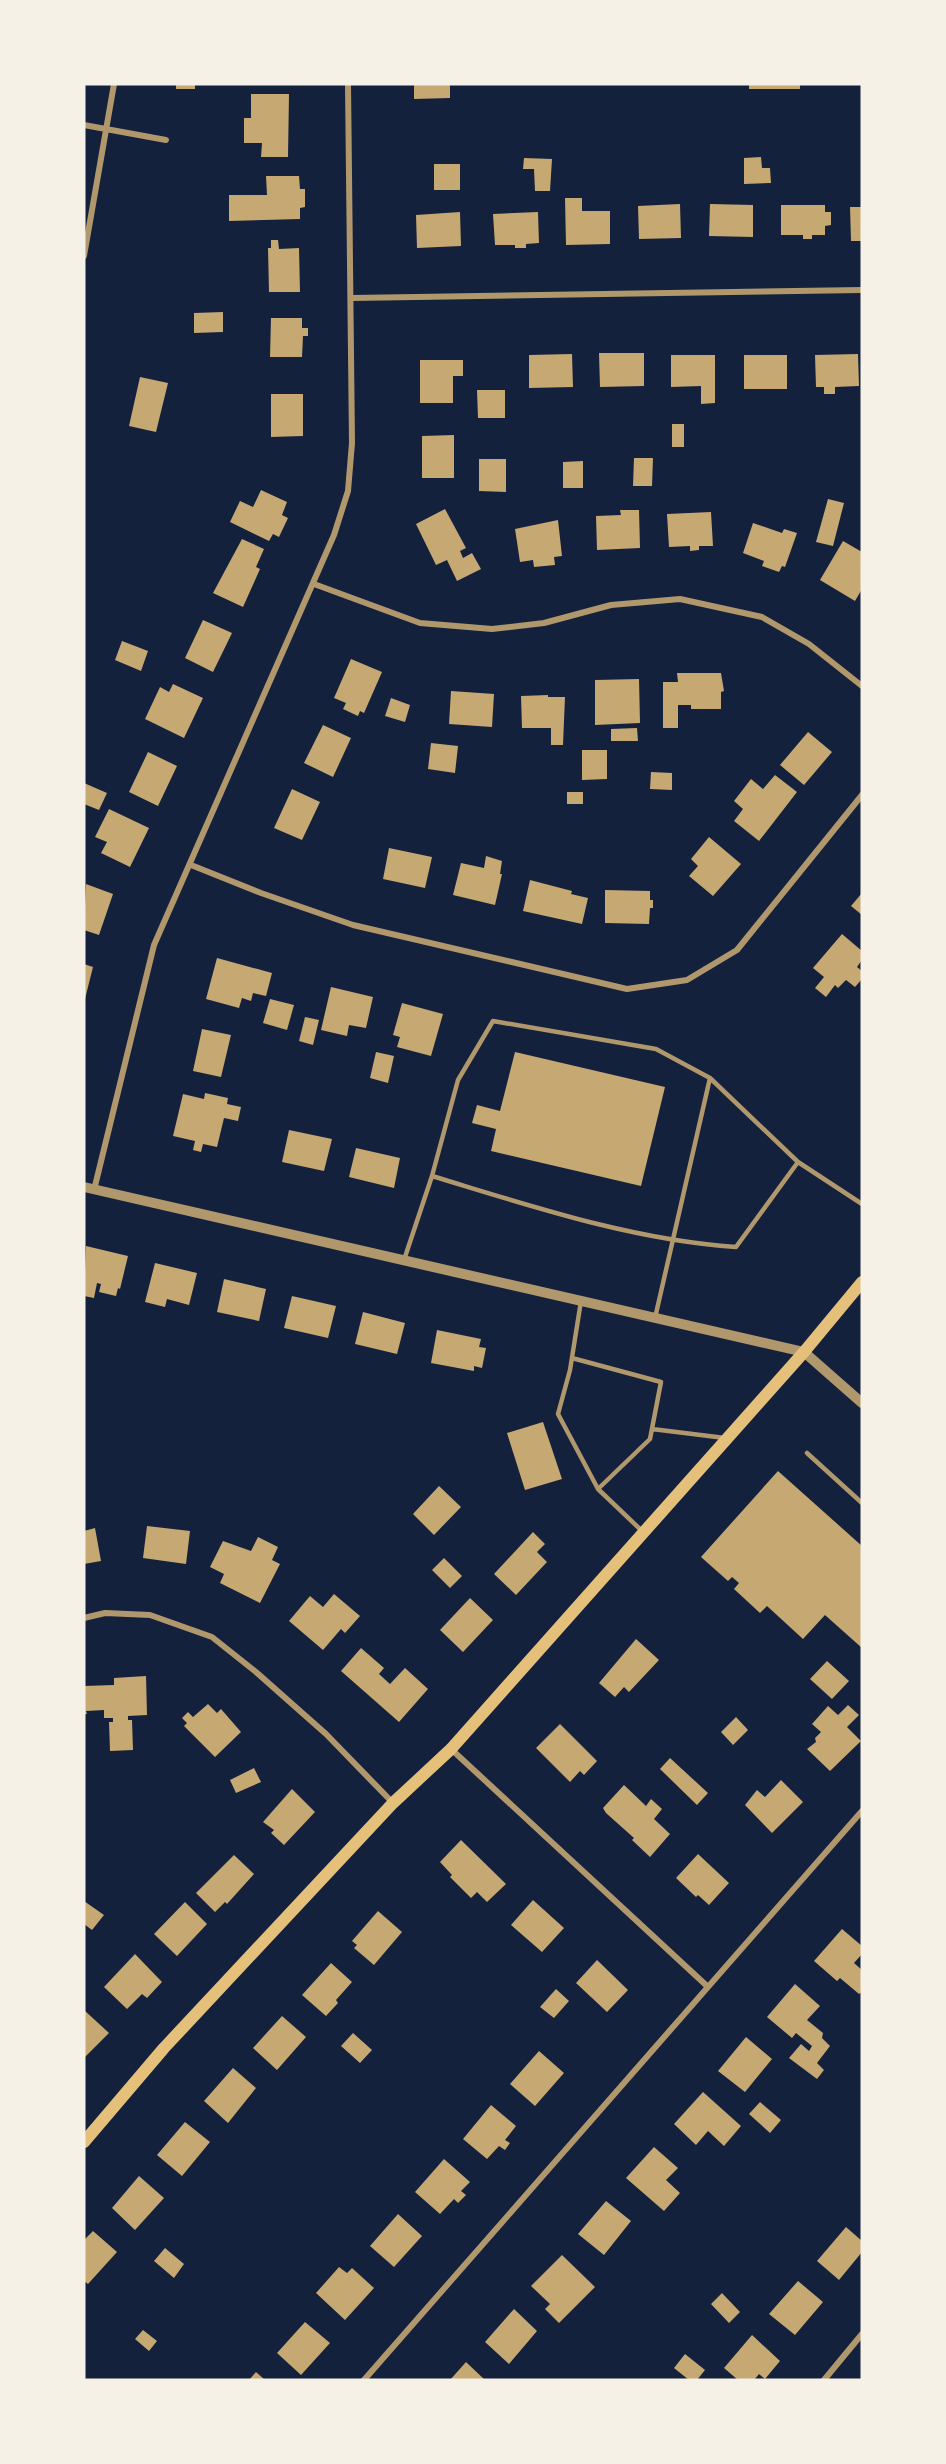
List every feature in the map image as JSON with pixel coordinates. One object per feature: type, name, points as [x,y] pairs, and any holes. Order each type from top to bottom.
[{"type":"main road","points":[[84,2142],[164,2048],[393,1803],[451,1749],[804,1352],[862,1282]]},
{"type":"street","points":[[84,256],[114,84]]},
{"type":"street","points":[[348,84],[352,298],[352,443],[348,491],[334,535],[314,584],[154,945],[89,1188],[804,1352],[862,1403]]},
{"type":"street","points":[[84,125],[166,140]]},
{"type":"street","points":[[352,298],[862,290]]},
{"type":"street","points":[[314,584],[420,623],[492,629],[544,623],[611,605],[681,599],[762,617],[808,644],[862,686]]},
{"type":"street","points":[[191,865],[261,893],[353,925],[627,989],[687,980],[737,950],[862,795]]},
{"type":"street","points":[[84,1618],[105,1612],[150,1615],[212,1637],[256,1672],[326,1734],[393,1803]]},
{"type":"street","points":[[451,1749],[707,1986]]},
{"type":"street","points":[[364,2380],[862,1811]]},
{"type":"street","points":[[824,2380],[862,2334]]},
{"type":"lane","points":[[404,1260],[432,1176],[458,1080],[493,1021],[656,1049],[710,1078],[798,1162],[862,1204]]},
{"type":"lane","points":[[655,1318],[710,1078]]},
{"type":"lane","points":[[432,1176],[546,1210],[643,1234],[736,1247],[798,1162]]},
{"type":"lane","points":[[581,1301],[572,1358],[558,1414],[598,1489],[644,1532]]},
{"type":"lane","points":[[572,1358],[661,1382],[650,1439],[598,1489]]},
{"type":"lane","points":[[652,1429],[728,1438]]},
{"type":"lane","points":[[807,1454],[862,1503]]},
{"type":"building","points":[[176,84],[195,84],[195,89],[176,89]]},
{"type":"building","points":[[414,84],[450,84],[450,98],[414,99]]},
{"type":"building","points":[[749,84],[800,84],[800,89],[749,89]]},
{"type":"building","points":[[251,94],[289,94],[288,157],[261,157],[262,143],[244,143],[244,118],[251,118]]},
{"type":"building","points":[[761,157],[762,168],[770,168],[771,183],[744,184],[744,158]]},
{"type":"building","points":[[524,158],[552,159],[550,191],[535,191],[534,169],[523,169]]},
{"type":"building","points":[[434,164],[460,164],[460,190],[434,190]]},
{"type":"building","points":[[266,176],[299,176],[300,189],[305,189],[305,207],[300,208],[300,219],[229,221],[229,195],[267,195]]},
{"type":"building","points":[[565,198],[582,198],[582,211],[610,211],[610,244],[566,245]]},
{"type":"building","points":[[680,204],[681,238],[639,239],[638,206]]},
{"type":"building","points":[[710,204],[753,205],[753,237],[709,236]]},
{"type":"building","points":[[781,205],[825,205],[825,212],[831,212],[831,225],[825,226],[825,235],[812,235],[812,239],[803,239],[803,235],[781,235]]},
{"type":"building","points":[[850,207],[862,207],[862,241],[851,241]]},
{"type":"building","points":[[460,212],[461,246],[417,248],[416,215]]},
{"type":"building","points":[[538,212],[539,243],[526,244],[526,248],[515,248],[515,245],[495,245],[493,214]]},
{"type":"building","points":[[271,240],[278,240],[279,249],[299,248],[300,292],[269,292],[268,248],[271,248]]},
{"type":"building","points":[[223,312],[223,332],[194,333],[194,313]]},
{"type":"building","points":[[271,318],[302,318],[302,328],[308,328],[308,336],[303,336],[302,357],[270,357]]},
{"type":"building","points":[[599,353],[644,353],[644,386],[600,387]]},
{"type":"building","points":[[572,354],[573,387],[529,388],[529,355]]},
{"type":"building","points":[[858,354],[859,386],[835,387],[835,394],[824,394],[824,387],[816,387],[815,355]]},
{"type":"building","points":[[671,355],[715,355],[715,403],[701,404],[701,386],[671,387]]},
{"type":"building","points":[[744,355],[787,355],[787,389],[744,389]]},
{"type":"building","points":[[420,360],[463,360],[463,376],[453,376],[453,403],[420,403]]},
{"type":"building","points":[[140,377],[168,383],[156,432],[129,426]]},
{"type":"building","points":[[477,390],[505,390],[505,418],[478,418]]},
{"type":"building","points":[[271,394],[303,394],[303,436],[271,437]]},
{"type":"building","points":[[672,424],[684,424],[684,447],[672,447]]},
{"type":"building","points":[[454,435],[454,478],[422,478],[422,436]]},
{"type":"building","points":[[634,458],[653,458],[652,486],[633,486]]},
{"type":"building","points":[[479,459],[506,459],[506,492],[479,491]]},
{"type":"building","points":[[583,461],[583,488],[563,488],[563,462]]},
{"type":"building","points":[[261,490],[287,502],[282,515],[288,518],[279,537],[273,534],[269,541],[230,522],[240,501],[253,507]]},
{"type":"building","points":[[828,499],[844,503],[833,546],[816,542]]},
{"type":"building","points":[[445,509],[466,548],[460,551],[463,558],[472,553],[481,569],[457,581],[447,560],[436,565],[416,524]]},
{"type":"building","points":[[620,510],[639,510],[640,548],[597,550],[596,516],[621,515]]},
{"type":"building","points":[[711,512],[713,546],[699,546],[699,550],[690,551],[690,546],[669,547],[667,514]]},
{"type":"building","points":[[558,520],[562,556],[554,557],[555,565],[534,567],[533,560],[520,562],[515,529]]},
{"type":"building","points":[[753,523],[782,533],[784,529],[797,533],[785,567],[782,566],[779,572],[762,566],[764,561],[743,553]]},
{"type":"building","points":[[242,539],[264,549],[256,567],[260,569],[243,607],[213,593]]},
{"type":"building","points":[[843,541],[862,552],[862,589],[855,601],[820,580]]},
{"type":"building","points":[[203,620],[232,633],[213,672],[185,658]]},
{"type":"building","points":[[122,641],[148,651],[141,671],[115,660]]},
{"type":"building","points":[[351,659],[382,672],[364,713],[360,711],[358,716],[343,709],[346,703],[334,698]]},
{"type":"building","points":[[677,673],[721,673],[724,691],[721,692],[721,709],[691,709],[691,705],[678,705],[678,728],[663,728],[663,682],[678,682]]},
{"type":"building","points":[[639,679],[640,723],[595,725],[595,680]]},
{"type":"building","points":[[173,684],[203,698],[184,738],[145,719],[160,687],[169,692]]},
{"type":"building","points":[[451,691],[494,694],[492,727],[449,724]]},
{"type":"building","points":[[548,695],[548,697],[565,697],[563,745],[551,745],[551,728],[522,728],[521,696]]},
{"type":"building","points":[[391,698],[410,705],[405,722],[385,716]]},
{"type":"building","points":[[323,725],[351,738],[333,777],[304,763]]},
{"type":"building","points":[[637,728],[638,741],[611,741],[611,729]]},
{"type":"building","points":[[808,732],[832,752],[804,785],[780,765]]},
{"type":"building","points":[[431,743],[458,746],[455,773],[428,769]]},
{"type":"building","points":[[582,750],[607,750],[607,779],[582,780]]},
{"type":"building","points":[[148,752],[177,766],[158,806],[129,792]]},
{"type":"building","points":[[651,772],[672,773],[672,790],[650,789]]},
{"type":"building","points":[[775,775],[797,792],[759,841],[734,821],[743,809],[734,801],[751,779],[763,789]]},
{"type":"building","points":[[84,783],[107,793],[99,810],[84,804]]},
{"type":"building","points":[[292,789],[320,802],[302,840],[274,828]]},
{"type":"building","points":[[567,792],[583,792],[583,804],[567,804]]},
{"type":"building","points":[[109,809],[149,828],[130,867],[101,853],[107,842],[95,837]]},
{"type":"building","points":[[709,837],[741,864],[713,896],[689,876],[698,866],[691,859]]},
{"type":"building","points":[[389,848],[432,857],[425,888],[383,879]]},
{"type":"building","points":[[486,856],[502,861],[500,874],[502,874],[495,905],[453,895],[461,863],[484,868]]},
{"type":"building","points":[[530,880],[572,891],[571,894],[588,898],[582,924],[523,911]]},
{"type":"building","points":[[86,884],[113,894],[99,935],[84,930]]},
{"type":"building","points":[[605,890],[650,891],[653,908],[650,908],[649,924],[605,923]]},
{"type":"building","points":[[862,893],[862,915],[851,906]]},
{"type":"building","points":[[842,934],[862,951],[862,960],[857,967],[862,971],[862,979],[855,987],[846,980],[838,988],[835,985],[826,997],[815,988],[824,977],[813,968]]},
{"type":"building","points":[[217,958],[272,973],[266,996],[253,993],[251,1001],[242,998],[239,1008],[206,999]]},
{"type":"building","points":[[84,964],[93,967],[85,999],[84,999]]},
{"type":"building","points":[[331,987],[373,997],[366,1028],[349,1025],[347,1036],[321,1030]]},
{"type":"building","points":[[270,999],[294,1005],[287,1030],[263,1023]]},
{"type":"building","points":[[402,1003],[443,1014],[431,1056],[397,1047],[400,1037],[393,1035]]},
{"type":"building","points":[[305,1017],[319,1020],[313,1045],[299,1041]]},
{"type":"building","points":[[202,1029],[231,1035],[221,1077],[193,1071]]},
{"type":"building","points":[[376,1052],[394,1056],[388,1083],[370,1078]]},
{"type":"building","points":[[515,1052],[665,1087],[641,1186],[491,1151],[496,1129],[472,1123],[477,1105],[500,1111]]},
{"type":"building","points":[[205,1093],[228,1098],[227,1104],[241,1107],[238,1121],[224,1118],[217,1147],[203,1144],[201,1152],[193,1150],[195,1141],[173,1136],[183,1094],[204,1099]]},
{"type":"building","points":[[289,1130],[332,1139],[324,1171],[282,1162]]},
{"type":"building","points":[[356,1148],[400,1158],[394,1188],[349,1177]]},
{"type":"building","points":[[86,1246],[128,1256],[120,1289],[118,1288],[116,1296],[99,1292],[101,1284],[97,1283],[94,1298],[84,1296]]},
{"type":"building","points":[[155,1263],[197,1273],[189,1305],[167,1299],[165,1307],[145,1302]]},
{"type":"building","points":[[224,1279],[266,1289],[259,1321],[217,1312]]},
{"type":"building","points":[[292,1296],[336,1306],[328,1338],[284,1328]]},
{"type":"building","points":[[363,1312],[405,1323],[397,1354],[355,1344]]},
{"type":"building","points":[[437,1330],[481,1339],[479,1347],[486,1348],[482,1368],[474,1366],[474,1371],[431,1363]]},
{"type":"building","points":[[543,1422],[562,1479],[525,1490],[507,1433]]},
{"type":"building","points":[[778,1471],[862,1546],[862,1648],[825,1615],[803,1639],[767,1606],[760,1613],[734,1589],[739,1583],[732,1577],[728,1581],[701,1557]]},
{"type":"building","points":[[439,1486],[461,1507],[434,1535],[413,1514]]},
{"type":"building","points":[[147,1526],[190,1531],[186,1564],[143,1558]]},
{"type":"building","points":[[95,1528],[101,1561],[84,1564],[84,1531]]},
{"type":"building","points":[[533,1532],[545,1544],[537,1552],[547,1562],[516,1595],[494,1574]]},
{"type":"building","points":[[258,1537],[278,1547],[272,1560],[280,1564],[260,1603],[220,1583],[224,1574],[210,1567],[223,1541],[251,1551]]},
{"type":"building","points":[[444,1558],[462,1576],[450,1588],[432,1570]]},
{"type":"building","points":[[334,1594],[360,1616],[345,1633],[341,1629],[323,1650],[289,1621],[310,1596],[323,1607]]},
{"type":"building","points":[[470,1598],[493,1620],[463,1652],[440,1630]]},
{"type":"building","points":[[636,1639],[659,1660],[629,1692],[624,1687],[615,1697],[599,1683]]},
{"type":"building","points":[[361,1648],[384,1668],[379,1674],[390,1684],[405,1668],[428,1689],[399,1722],[341,1671]]},
{"type":"building","points":[[827,1661],[849,1681],[832,1699],[810,1679]]},
{"type":"building","points":[[146,1676],[147,1715],[128,1716],[128,1720],[132,1720],[133,1750],[110,1751],[109,1722],[113,1722],[113,1718],[104,1718],[104,1710],[86,1711],[87,1714],[84,1714],[84,1686],[114,1685],[114,1678]]},
{"type":"building","points":[[208,1704],[217,1713],[221,1709],[241,1732],[215,1757],[184,1726],[187,1723],[182,1718],[188,1712],[193,1717]]},
{"type":"building","points":[[848,1705],[859,1715],[847,1727],[861,1741],[830,1771],[807,1749],[816,1742],[815,1738],[821,1732],[812,1724],[828,1706],[838,1715]]},
{"type":"building","points":[[736,1717],[748,1730],[733,1745],[721,1732]]},
{"type":"building","points":[[560,1724],[597,1761],[584,1775],[580,1771],[570,1782],[536,1748]]},
{"type":"building","points":[[670,1758],[708,1793],[697,1805],[660,1769]]},
{"type":"building","points":[[254,1768],[261,1782],[236,1793],[230,1780]]},
{"type":"building","points":[[781,1780],[803,1802],[772,1833],[745,1805],[757,1790],[765,1797]]},
{"type":"building","points":[[624,1785],[646,1806],[651,1799],[662,1809],[654,1819],[670,1834],[650,1857],[603,1808]]},
{"type":"building","points":[[292,1789],[315,1812],[284,1845],[271,1833],[274,1830],[263,1822]]},
{"type":"building","points":[[461,1840],[506,1884],[487,1902],[477,1892],[471,1898],[450,1877],[452,1875],[440,1862]]},
{"type":"building","points":[[698,1854],[729,1883],[709,1905],[698,1895],[696,1897],[676,1878]]},
{"type":"building","points":[[234,1855],[254,1874],[227,1904],[225,1902],[215,1912],[196,1893]]},
{"type":"building","points":[[533,1900],[564,1928],[542,1952],[511,1925]]},
{"type":"building","points":[[84,1901],[104,1915],[92,1930],[84,1924]]},
{"type":"building","points":[[185,1902],[207,1924],[177,1956],[154,1934]]},
{"type":"building","points":[[378,1911],[402,1932],[374,1965],[354,1948],[357,1945],[352,1941]]},
{"type":"building","points":[[842,1929],[862,1946],[862,1954],[854,1963],[862,1970],[862,1992],[859,1994],[840,1978],[837,1981],[814,1961]]},
{"type":"building","points":[[135,1954],[162,1982],[147,1998],[142,1994],[127,2009],[104,1987]]},
{"type":"building","points":[[597,1960],[628,1990],[607,2012],[576,1983]]},
{"type":"building","points":[[331,1963],[352,1982],[326,2016],[302,1995]]},
{"type":"building","points":[[795,1984],[820,2006],[807,2020],[823,2033],[822,2038],[830,2046],[817,2063],[824,2070],[817,2079],[789,2058],[801,2044],[809,2051],[812,2046],[796,2033],[792,2038],[767,2017]]},
{"type":"building","points":[[556,1989],[569,2001],[554,2018],[540,2007]]},
{"type":"building","points":[[84,2010],[109,2033],[84,2058]]},
{"type":"building","points":[[282,2016],[306,2037],[277,2070],[253,2048]]},
{"type":"building","points":[[353,2033],[372,2050],[360,2063],[341,2046]]},
{"type":"building","points":[[746,2037],[772,2059],[745,2092],[718,2071]]},
{"type":"building","points":[[539,2051],[564,2073],[535,2106],[510,2084]]},
{"type":"building","points":[[233,2068],[256,2088],[228,2123],[204,2101]]},
{"type":"building","points":[[703,2092],[741,2126],[724,2146],[708,2131],[696,2145],[674,2124]]},
{"type":"building","points":[[760,2102],[781,2120],[770,2133],[749,2114]]},
{"type":"building","points":[[491,2105],[516,2126],[505,2140],[510,2143],[505,2150],[499,2146],[487,2159],[463,2139]]},
{"type":"building","points":[[185,2122],[210,2142],[182,2176],[157,2155]]},
{"type":"building","points":[[654,2147],[678,2168],[666,2180],[680,2193],[664,2211],[626,2178]]},
{"type":"building","points":[[444,2159],[470,2182],[461,2191],[466,2195],[458,2203],[454,2199],[440,2214],[415,2192]]},
{"type":"building","points":[[139,2176],[164,2198],[135,2230],[112,2208]]},
{"type":"building","points":[[606,2201],[631,2221],[604,2255],[578,2234]]},
{"type":"building","points":[[398,2214],[422,2236],[394,2267],[370,2246]]},
{"type":"building","points":[[846,2227],[862,2241],[862,2252],[839,2280],[817,2261]]},
{"type":"building","points":[[93,2231],[117,2252],[88,2284],[84,2281],[84,2240]]},
{"type":"building","points":[[165,2248],[184,2264],[174,2278],[154,2261]]},
{"type":"building","points":[[562,2255],[595,2287],[559,2323],[545,2309],[550,2304],[531,2286]]},
{"type":"building","points":[[339,2267],[347,2273],[352,2268],[374,2288],[345,2320],[316,2293]]},
{"type":"building","points":[[798,2281],[823,2302],[795,2335],[769,2314]]},
{"type":"building","points":[[722,2293],[740,2312],[729,2323],[711,2304]]},
{"type":"building","points":[[514,2309],[537,2331],[509,2364],[485,2342]]},
{"type":"building","points":[[305,2322],[330,2343],[301,2375],[277,2353]]},
{"type":"building","points":[[143,2330],[157,2341],[149,2351],[135,2339]]},
{"type":"building","points":[[752,2335],[780,2361],[765,2379],[759,2374],[754,2380],[738,2380],[724,2368]]},
{"type":"building","points":[[685,2354],[705,2370],[697,2380],[689,2380],[674,2368]]},
{"type":"building","points":[[466,2362],[485,2380],[450,2380]]},
{"type":"building","points":[[256,2372],[265,2380],[249,2380]]}]
